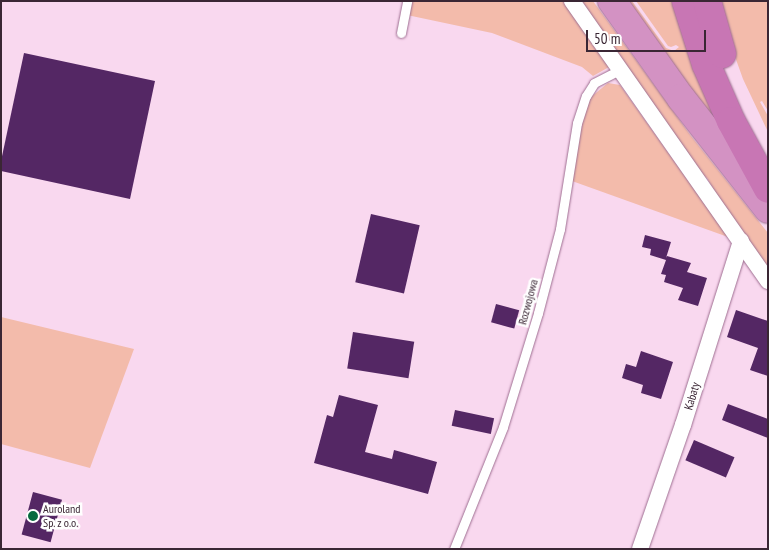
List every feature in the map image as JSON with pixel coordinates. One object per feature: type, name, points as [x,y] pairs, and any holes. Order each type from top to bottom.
[{"type":"highway","points":[[612,1],[681,98],[768,209]]},
{"type":"highway","points":[[686,1],[706,64],[731,121],[768,189]]},
{"type":"highway","points":[[707,1],[722,55],[748,113],[768,150]]},
{"type":"street","points":[[572,1],[768,281]]},
{"type":"street","name":"Kabaty","points":[[640,549],[683,424],[741,241]]},
{"type":"lane","points":[[401,33],[407,1]]},
{"type":"lane","name":"Rozwojowa","points":[[454,549],[503,427],[538,313],[560,229],[577,123],[586,96],[594,83],[619,70]]},
{"type":"shaded area","points":[[410,1],[565,1],[609,67],[593,76],[582,67],[492,33],[407,15]]},
{"type":"shaded area","points":[[577,1],[593,1],[691,136],[768,233],[768,270],[722,204],[707,178],[688,165]]},
{"type":"shaded area","points":[[625,1],[632,1],[666,48],[674,51],[679,47],[676,45],[668,46],[636,1],[674,1],[722,130]]},
{"type":"shaded area","points":[[715,1],[768,1],[768,111],[762,101],[760,102],[768,116],[768,132],[743,79]]},
{"type":"shaded area","points":[[608,83],[620,85],[728,237],[572,181],[584,114],[591,97]]},
{"type":"shaded area","points":[[1,317],[134,349],[90,468],[1,444]]},
{"type":"building","points":[[24,53],[155,81],[130,199],[1,171],[1,161]]},
{"type":"building","points":[[371,214],[420,225],[404,293],[355,282]]},
{"type":"building","points":[[645,235],[671,242],[666,258],[667,256],[691,263],[687,272],[707,278],[698,306],[678,300],[683,288],[664,282],[666,275],[661,274],[666,260],[650,255],[651,249],[642,247]]},
{"type":"building","points":[[496,304],[519,310],[514,329],[491,322]]},
{"type":"building","points":[[736,310],[768,321],[768,376],[750,370],[758,348],[727,337]]},
{"type":"building","points":[[353,332],[414,342],[408,378],[347,369]]},
{"type":"building","points":[[641,351],[673,362],[661,399],[641,393],[643,385],[622,378],[626,364],[636,367]]},
{"type":"building","points":[[339,395],[378,405],[365,452],[392,459],[394,450],[437,462],[428,494],[314,463],[327,415],[333,417]]},
{"type":"building","points":[[728,404],[768,419],[768,438],[722,420]]},
{"type":"building","points":[[455,410],[494,418],[491,434],[452,426]]},
{"type":"building","points":[[694,440],[735,457],[726,477],[685,460]]},
{"type":"building","points":[[33,492],[62,500],[51,542],[22,535]]},
{"type":"place","name":"Auroland Sp. z o.o.","points":[[33,516]]}]
